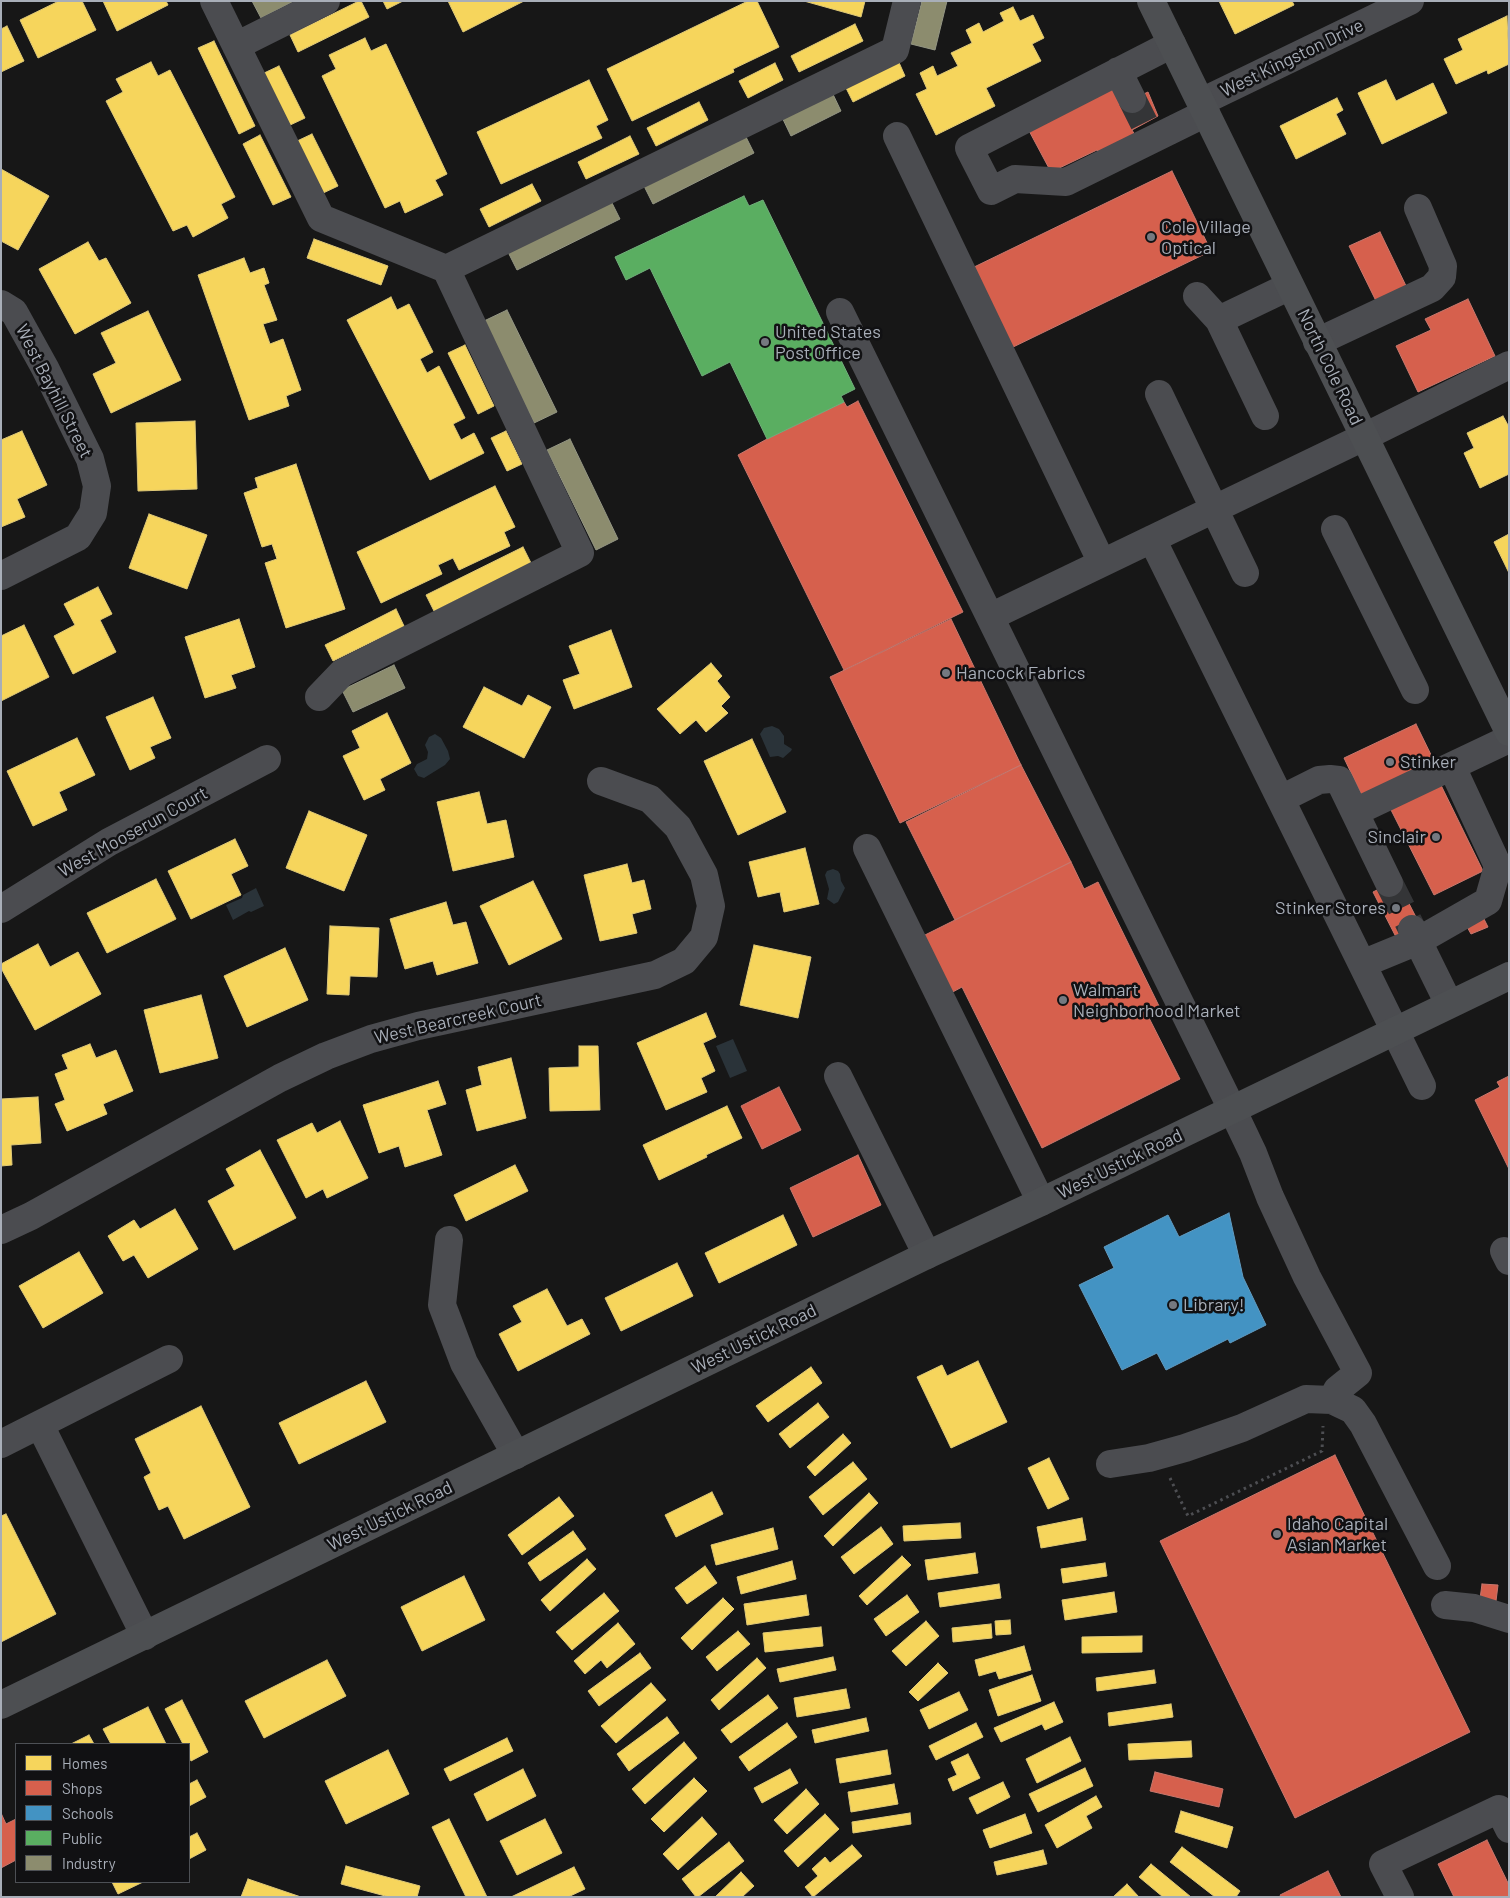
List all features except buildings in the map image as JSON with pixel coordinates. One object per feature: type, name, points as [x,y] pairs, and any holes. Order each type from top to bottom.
[{"type":"main road","name":"North Cole Road","points":[[1151,1],[1509,732]]},
{"type":"main road","name":"West Ustick Road","points":[[1,1705],[927,1255],[1509,976]]},
{"type":"street","points":[[214,1],[321,218],[446,269],[580,553],[342,673],[319,697]]},
{"type":"street","points":[[236,46],[326,1]]},
{"type":"street","points":[[446,269],[895,50],[907,1]]},
{"type":"street","name":"West Kingston Drive","points":[[1118,71],[969,148],[991,191],[1016,179],[1066,182],[1143,121],[1203,108],[1410,1]]},
{"type":"street","points":[[1143,121],[1118,71],[1172,44]]},
{"type":"street","points":[[897,136],[1102,563]]},
{"type":"street","points":[[1317,342],[1432,288],[1442,278],[1444,266],[1418,208]]},
{"type":"street","points":[[1220,320],[1290,286]]},
{"type":"street","points":[[1197,296],[1220,320],[1265,416]]},
{"type":"street","name":"West Bayhill Street","points":[[1,304],[14,312],[45,368],[90,459],[97,486],[93,514],[78,537],[1,576]]},
{"type":"street","points":[[840,312],[1232,1109],[1307,1276],[1358,1373],[1337,1390],[1328,1412]]},
{"type":"street","points":[[990,617],[1214,510],[1509,365]]},
{"type":"street","points":[[1159,394],[1245,573]]},
{"type":"street","points":[[1335,529],[1414,690]]},
{"type":"street","points":[[1152,539],[1422,1086]]},
{"type":"street","points":[[1355,812],[1509,739]]},
{"type":"street","name":"West Mooserun Court","points":[[1,909],[109,842],[267,759]]},
{"type":"street","points":[[1362,964],[1415,935],[1488,900],[1498,866],[1452,767]]},
{"type":"street","points":[[1281,798],[1319,780],[1330,778],[1339,780],[1389,883]]},
{"type":"street","name":"West Bearcreek Court","points":[[1,1230],[31,1216],[280,1078],[326,1056],[372,1039],[418,1026],[655,975],[684,961],[704,937],[711,906],[704,875],[678,828],[650,799],[601,781]]},
{"type":"street","points":[[867,848],[1041,1202]]},
{"type":"street","points":[[1415,935],[1449,1004]]},
{"type":"street","points":[[838,1076],[927,1255]]},
{"type":"street","points":[[449,1240],[442,1305],[464,1363],[516,1455]]},
{"type":"street","points":[[1,1444],[169,1359]]},
{"type":"street","points":[[1110,1464],[1148,1458],[1185,1448],[1242,1428],[1306,1400],[1328,1412],[1352,1410],[1363,1424],[1437,1566]]},
{"type":"street","points":[[40,1425],[145,1636]]},
{"type":"street","points":[[1445,1605],[1474,1608],[1509,1619]]},
{"type":"street","points":[[1400,1897],[1383,1864],[1499,1809],[1509,1829]]},
{"type":"path","points":[[1168,1474],[1188,1516],[1322,1451],[1328,1412]]},
{"type":"shaded area","points":[[772,726],[779,729],[784,736],[784,744],[792,749],[783,758],[778,756],[770,757],[760,734],[764,728]]},
{"type":"shaded area","points":[[435,734],[441,738],[450,759],[445,765],[424,778],[418,776],[414,769],[417,764],[427,759],[428,752],[425,745],[429,737]]},
{"type":"shaded area","points":[[833,869],[840,874],[845,888],[838,902],[834,904],[827,899],[829,889],[825,875],[827,871]]},
{"type":"shaded area","points":[[256,888],[264,906],[251,912],[249,911],[233,920],[226,905],[242,898],[243,895]]},
{"type":"shaded area","points":[[733,1039],[747,1071],[730,1078],[716,1046]]},
{"type":"tunnel","points":[[1132,99],[1144,123]]},
{"type":"tunnel","points":[[1389,883],[1412,929]]},
{"type":"place","name":"Cole Village Optical","points":[[1151,237]]},
{"type":"place","name":"United States Post Office","points":[[765,342]]},
{"type":"place","name":"Hancock Fabrics","points":[[946,673]]},
{"type":"place","name":"Stinker","points":[[1390,762]]},
{"type":"place","name":"Sinclair","points":[[1436,837]]},
{"type":"place","name":"Stinker Stores","points":[[1396,908]]},
{"type":"place","name":"Walmart Neighborhood Market","points":[[1063,1000]]},
{"type":"place","name":"Library!","points":[[1173,1305]]},
{"type":"place","name":"Idaho Capital Asian Market","points":[[1277,1534]]}]
